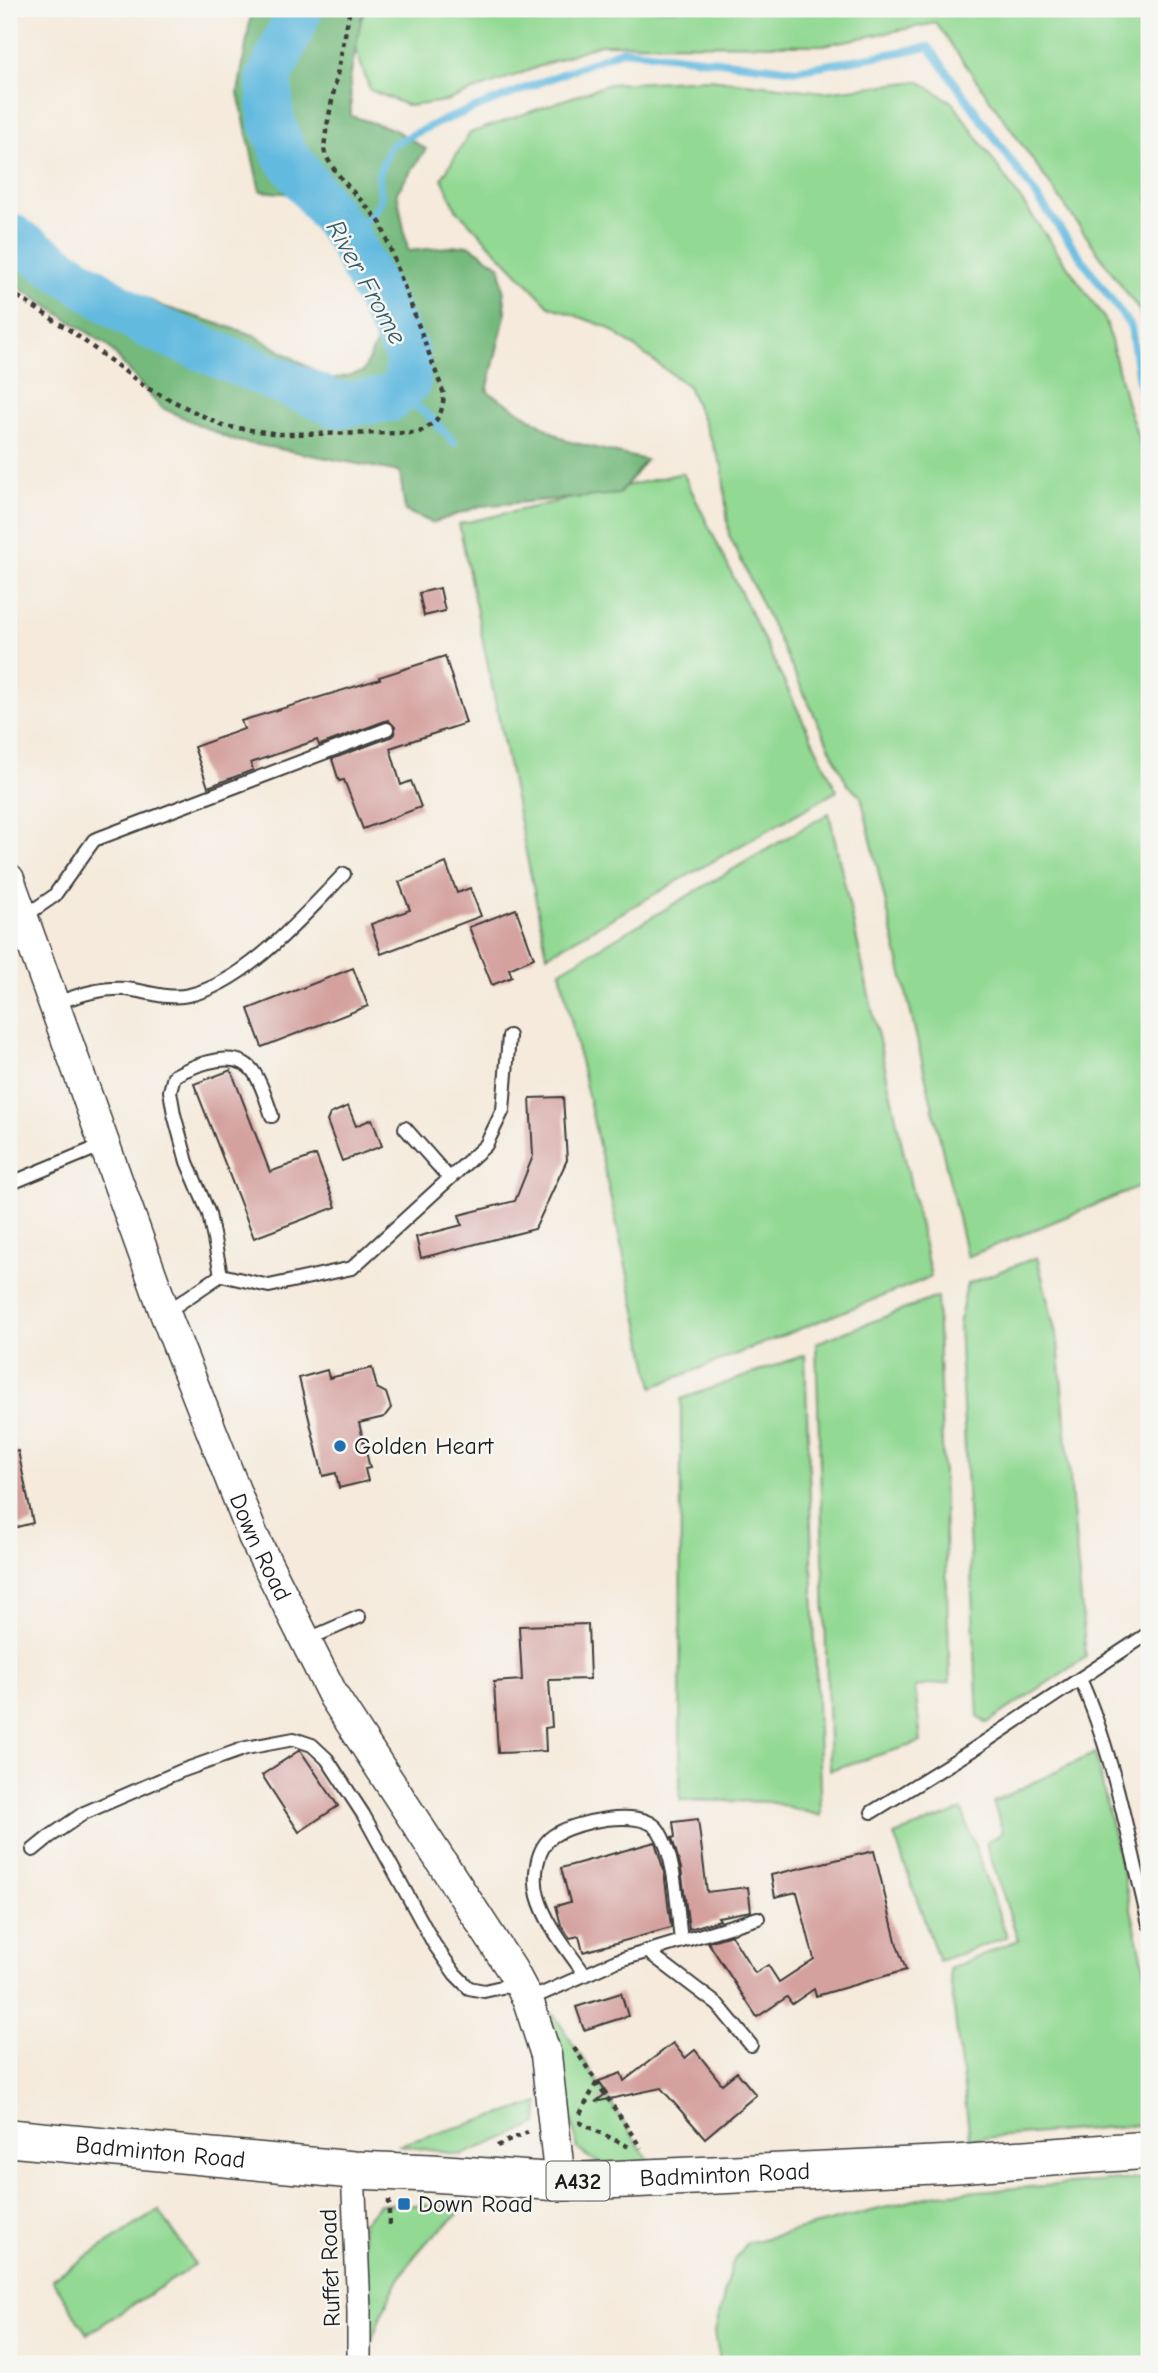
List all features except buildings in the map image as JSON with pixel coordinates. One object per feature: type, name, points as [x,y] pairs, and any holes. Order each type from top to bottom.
[{"type":"main road","name":"Badminton Road","points":[[9,2138],[353,2170],[560,2182],[956,2164],[1149,2150]]},
{"type":"street","name":"Down Road","points":[[9,879],[164,1313],[253,1535],[334,1697],[524,1992],[546,2055],[560,2182]]},
{"type":"street","name":"Ruffet Road","points":[[353,2170],[359,2364]]},
{"type":"lane","points":[[22,919],[54,896],[94,840],[387,729]]},
{"type":"lane","points":[[52,1004],[91,991],[125,989],[167,997],[189,995],[215,986],[277,942],[344,874]]},
{"type":"lane","points":[[164,1313],[221,1275],[269,1286],[352,1268],[486,1145],[503,1110],[509,1036]]},
{"type":"lane","points":[[221,1275],[209,1214],[187,1162],[174,1114],[170,1091],[174,1076],[188,1068],[214,1062],[233,1059],[245,1063],[255,1073],[272,1116]]},
{"type":"lane","points":[[405,1128],[449,1178]]},
{"type":"lane","points":[[9,1184],[103,1145]]},
{"type":"lane","points":[[305,1640],[359,1617]]},
{"type":"lane","points":[[872,1812],[974,1749],[1149,1633]]},
{"type":"lane","points":[[1080,1679],[1090,1702],[1113,1781],[1149,1924]]},
{"type":"lane","points":[[33,1850],[84,1813],[157,1782],[246,1748],[294,1740],[312,1745],[327,1759],[363,1814],[434,1944],[455,1974],[469,1988],[524,1992],[758,1918]]},
{"type":"lane","points":[[584,1975],[545,1913],[538,1895],[536,1871],[541,1850],[553,1836],[575,1826],[614,1818],[641,1818],[657,1828],[666,1845],[681,1941]]},
{"type":"lane","points":[[647,1951],[718,2006],[751,2045]]},
{"type":"path","points":[[9,291],[71,331],[147,388],[223,426],[279,435],[417,433],[430,426],[442,414],[444,394],[381,224],[336,172],[324,151],[350,9]]},
{"type":"path","points":[[567,2038],[645,2155]]},
{"type":"path","points":[[576,2121],[597,2082]]},
{"type":"path","points":[[388,2225],[389,2198]]},
{"type":"green space","points":[[252,9],[363,9],[350,79],[351,116],[393,129],[426,149],[397,192],[408,251],[469,245],[500,266],[506,312],[487,391],[567,441],[646,460],[619,494],[480,506],[433,523],[405,511],[400,472],[232,440],[160,407],[107,345],[9,281],[9,213],[15,235],[162,306],[254,335],[330,380],[363,372],[377,342],[345,268],[369,246],[338,198],[260,191],[238,93]]},
{"type":"green space","points":[[366,9],[1149,9],[1149,355],[1140,312],[936,23],[824,45],[600,44],[446,101],[409,106],[370,90],[352,39]]},
{"type":"green space","points":[[709,79],[824,92],[919,81],[953,103],[1106,321],[1126,401],[1149,470],[1149,1183],[967,1257],[861,796],[847,784],[729,535],[722,466],[688,386],[607,327],[549,306],[456,209],[442,178],[470,133],[609,84]]},
{"type":"green space","points":[[683,473],[837,791],[547,955],[459,524]]},
{"type":"green space","points":[[829,813],[931,1277],[653,1387],[560,971]]},
{"type":"green space","points":[[1037,1257],[1058,1342],[1086,1657],[987,1723],[978,1717],[959,1324],[967,1284]]},
{"type":"green space","points":[[937,1297],[950,1682],[915,1687],[921,1742],[830,1770],[816,1343]]},
{"type":"green space","points":[[805,1355],[821,1816],[770,1802],[680,1800],[681,1399]]},
{"type":"green space","points":[[1095,1753],[1149,1987],[1149,2124],[970,2139],[949,1969],[1018,1940],[986,1843],[1003,1832],[993,1802]]},
{"type":"green space","points":[[962,1810],[1007,1937],[939,1961],[894,1835]]},
{"type":"green space","points":[[547,2011],[554,2015],[652,2166],[603,2163],[586,2156],[578,2149]]},
{"type":"green space","points":[[539,2103],[538,2124],[462,2155],[398,2145]]},
{"type":"green space","points":[[1149,2178],[1149,2364],[720,2364],[715,2332],[731,2266],[747,2243],[938,2194]]},
{"type":"green space","points":[[379,2204],[451,2206],[457,2209],[458,2214],[425,2244],[405,2269],[384,2310],[367,2354],[363,2223]]},
{"type":"green space","points":[[159,2210],[195,2265],[87,2334],[52,2279]]},
{"type":"waterway","name":"River Frome","points":[[9,235],[147,325],[338,405],[390,399],[408,382],[407,354],[347,235],[284,153],[271,119],[269,78],[300,9]]},
{"type":"waterway","points":[[347,235],[367,220],[381,201],[379,173],[391,145],[437,123],[623,50],[796,70],[929,47],[1131,327],[1149,446]]},
{"type":"waterway","points":[[397,392],[428,415],[454,442]]},
{"type":"place","name":"Golden Heart","points":[[340,1446]]},
{"type":"place","name":"Down Road","points":[[404,2204]]}]
